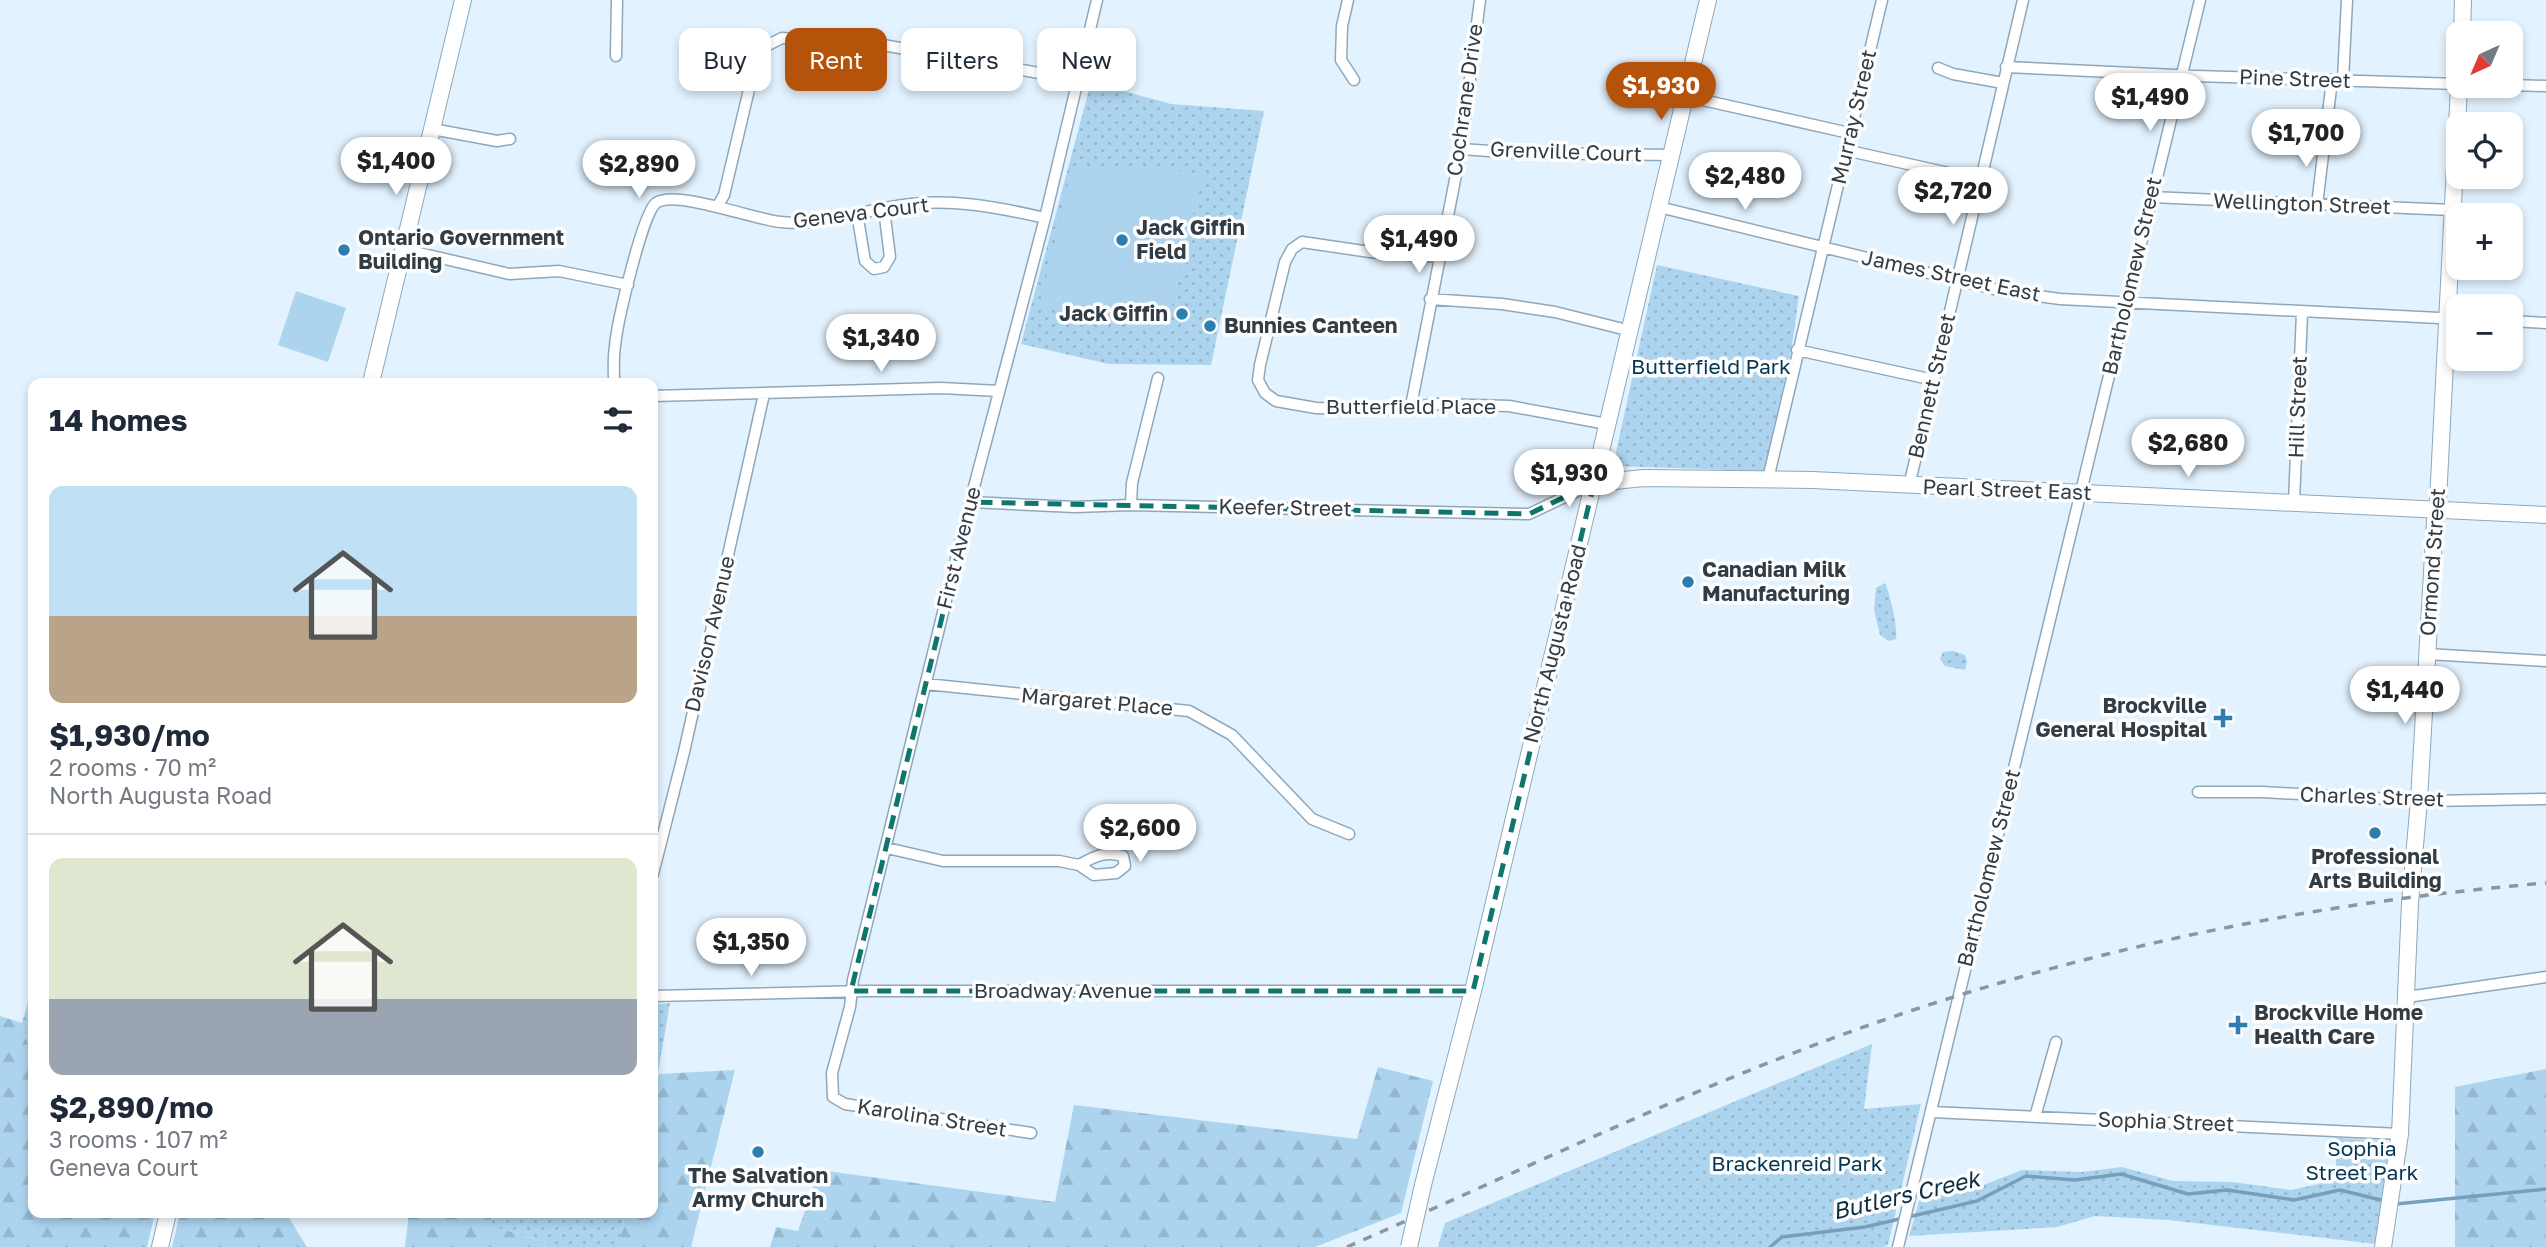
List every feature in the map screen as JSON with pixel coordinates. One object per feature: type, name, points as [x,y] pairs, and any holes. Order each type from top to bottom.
[{"type":"street","points":[[372,378],[463,0]]},
{"type":"street","points":[[616,56],[617,0]]},
{"type":"street","name":"First Avenue","points":[[1090,28],[1097,0]]},
{"type":"street","points":[[1348,0],[1342,26],[1341,60],[1354,80]]},
{"type":"street","name":"Cochrane Drive","points":[[1411,406],[1461,149],[1480,0]]},
{"type":"street","name":"North Augusta Road","points":[[1409,1247],[1473,990],[1708,0]]},
{"type":"street","name":"Murray Street","points":[[1768,479],[1882,0]]},
{"type":"street","name":"Bennett Street","points":[[1909,486],[2023,0]]},
{"type":"street","name":"Bartholomew Street","points":[[1898,1247],[2200,0]]},
{"type":"street","points":[[2317,205],[2347,0]]},
{"type":"street","points":[[2462,21],[2463,0]]},
{"type":"street","points":[[717,207],[724,195],[756,60],[766,46],[782,38],[883,45],[1037,73]]},
{"type":"street","name":"Pine Street","points":[[2006,67],[2446,84]]},
{"type":"street","points":[[1938,68],[1953,74],[2003,82]]},
{"type":"street","points":[[2524,85],[2546,86]]},
{"type":"street","name":"First Avenue","points":[[834,1098],[832,1073],[850,1007],[851,991],[970,502],[1045,218],[1075,91]]},
{"type":"street","points":[[1685,96],[1849,133]]},
{"type":"street","name":"Ormond Street","points":[[2452,203],[2458,98]]},
{"type":"street","points":[[432,129],[498,141],[510,139]]},
{"type":"street","name":"Grenville Court","points":[[1461,149],[1518,153],[1671,155]]},
{"type":"street","points":[[1845,150],[1980,180]]},
{"type":"street","name":"Wellington Street","points":[[2151,197],[2446,210]]},
{"type":"street","name":"Geneva Court","points":[[614,378],[615,345],[628,285],[647,215],[657,203],[672,198],[767,221],[792,223],[898,205],[967,203],[1045,218]]},
{"type":"street","name":"James Street East","points":[[1659,207],[2002,291],[2060,299],[2302,313],[2446,318]]},
{"type":"street","points":[[857,213],[865,261],[874,269],[884,267],[890,257],[884,209]]},
{"type":"street","name":"Butterfield Place","points":[[1439,257],[1370,252],[1302,242],[1292,249],[1285,262],[1260,365],[1258,380],[1265,393],[1276,401],[1316,408],[1397,410],[1435,404],[1508,406],[1607,424]]},
{"type":"street","points":[[402,247],[415,253],[509,274],[559,271],[628,285]]},
{"type":"street","points":[[1430,299],[1502,304],[1555,312],[1630,331]]},
{"type":"street","name":"Hill Street","points":[[2294,502],[2302,313]]},
{"type":"street","points":[[2523,322],[2546,323]]},
{"type":"street","points":[[1797,350],[1934,380]]},
{"type":"street","name":"Ormond Street","points":[[2383,1247],[2400,1134],[2410,903],[2435,520],[2438,511],[2450,371]]},
{"type":"street","points":[[1131,505],[1132,483],[1158,378]]},
{"type":"street","points":[[658,396],[941,388],[999,391]]},
{"type":"street","name":"Davison Avenue","points":[[658,854],[684,752],[764,394]]},
{"type":"street","name":"Pearl Street East","points":[[1594,483],[1644,478],[1768,479],[2546,515]]},
{"type":"street","name":"Keefer Street","points":[[970,502],[1075,507],[1131,505],[1529,514],[1594,483]]},
{"type":"street","points":[[2427,654],[2546,661]]},
{"type":"street","name":"Margaret Place","points":[[926,684],[1039,698],[1189,711],[1232,735],[1312,819],[1349,834]]},
{"type":"street","name":"Charles Street","points":[[2197,792],[2262,792],[2418,800],[2546,799]]},
{"type":"street","points":[[887,848],[943,861],[1059,861],[1079,865]]},
{"type":"street","points":[[2407,997],[2546,977]]},
{"type":"street","name":"Broadway Avenue","points":[[658,996],[851,991],[1473,990]]},
{"type":"street","points":[[2035,1117],[2056,1042]]},
{"type":"street","name":"Karolina Street","points":[[834,1098],[845,1104],[1031,1133]]},
{"type":"street","name":"Sophia Street","points":[[1932,1112],[2400,1134]]},
{"type":"street","points":[[160,1247],[167,1218]]},
{"type":"highlighted area","points":[[1594,483],[1473,991],[851,991],[970,502],[1529,514]]},
{"type":"green space","points":[[1089,91],[1124,91],[1171,104],[1264,111],[1211,365],[1109,364],[1021,344]]},
{"type":"green space","name":"Jack Giffin Field","points":[[1080,166],[1151,167],[1203,174],[1167,326],[1156,331],[1040,306],[1071,172]]},
{"type":"green space","name":"Butterfield Park","points":[[1657,265],[1799,296],[1791,352],[1764,471],[1613,466]]},
{"type":"green space","points":[[296,291],[346,308],[328,362],[278,345]]},
{"type":"green space","points":[[1885,583],[1896,634],[1896,639],[1889,641],[1880,635],[1874,610],[1876,588]]},
{"type":"green space","points":[[1953,651],[1965,655],[1965,670],[1945,666],[1940,659],[1943,652]]},
{"type":"green space","points":[[28,1002],[28,1044],[22,1023]]},
{"type":"green space","points":[[670,1003],[658,1072],[658,1004]]},
{"type":"green space","points":[[0,1016],[22,1023],[28,1044],[28,1218],[154,1218],[147,1247],[0,1247]]},
{"type":"green space","name":"Brackenreid Park","points":[[1872,1044],[1864,1109],[1921,1104],[1888,1245],[1438,1247],[1445,1223]]},
{"type":"green space","points":[[1378,1067],[1433,1081],[1401,1213],[1315,1247],[770,1247],[776,1227],[798,1231],[819,1170],[1055,1202],[1074,1105],[1357,1139]]},
{"type":"green space","points":[[2546,1069],[2546,1247],[2455,1247],[2455,1087]]},
{"type":"green space","points":[[735,1070],[691,1247],[618,1247],[625,1218],[658,1218],[659,1074]]},
{"type":"green space","name":"Sophia Street Park","points":[[2336,1138],[2387,1141],[2390,1156],[2376,1244],[2169,1220],[2095,1216],[2057,1227],[1909,1236],[1920,1198],[1973,1189],[2022,1170],[2082,1172],[2122,1167],[2173,1181],[2232,1182],[2291,1190],[2336,1180]]},
{"type":"green space","points":[[179,1218],[289,1218],[307,1247],[172,1247]]},
{"type":"green space","points":[[408,1218],[491,1218],[492,1226],[545,1242],[544,1247],[405,1247]]},
{"type":"green space","points":[[491,1218],[625,1218],[618,1247],[544,1247],[545,1242],[491,1226]]},
{"type":"waterway","name":"Butlers Creek","points":[[1770,1247],[1782,1237],[1865,1227],[1977,1201],[2026,1176],[2075,1180],[2121,1174],[2188,1194],[2227,1190],[2294,1200],[2340,1190],[2385,1201]]},
{"type":"waterway","name":"Butlers Creek","points":[[2396,1204],[2546,1189]]},
{"type":"railway","points":[[1347,1247],[1712,1086],[1836,1037],[2009,980],[2186,936],[2275,918],[2455,892],[2546,883]]},
{"type":"place","name":"Jack Giffin Field","points":[[1122,240]]},
{"type":"place","name":"Ontario Government Building","points":[[344,250]]},
{"type":"place","name":"Jack Giffin","points":[[1182,314]]},
{"type":"place","name":"Bunnies Canteen","points":[[1210,326]]},
{"type":"place","name":"Canadian Milk Manufacturing","points":[[1688,582]]},
{"type":"place","name":"Brockville General Hospital","points":[[2223,718]]},
{"type":"place","name":"Professional Arts Building","points":[[2375,833]]},
{"type":"place","name":"Brockville Home Health Care","points":[[2238,1025]]},
{"type":"place","name":"The Salvation Army Church","points":[[758,1152]]}]
